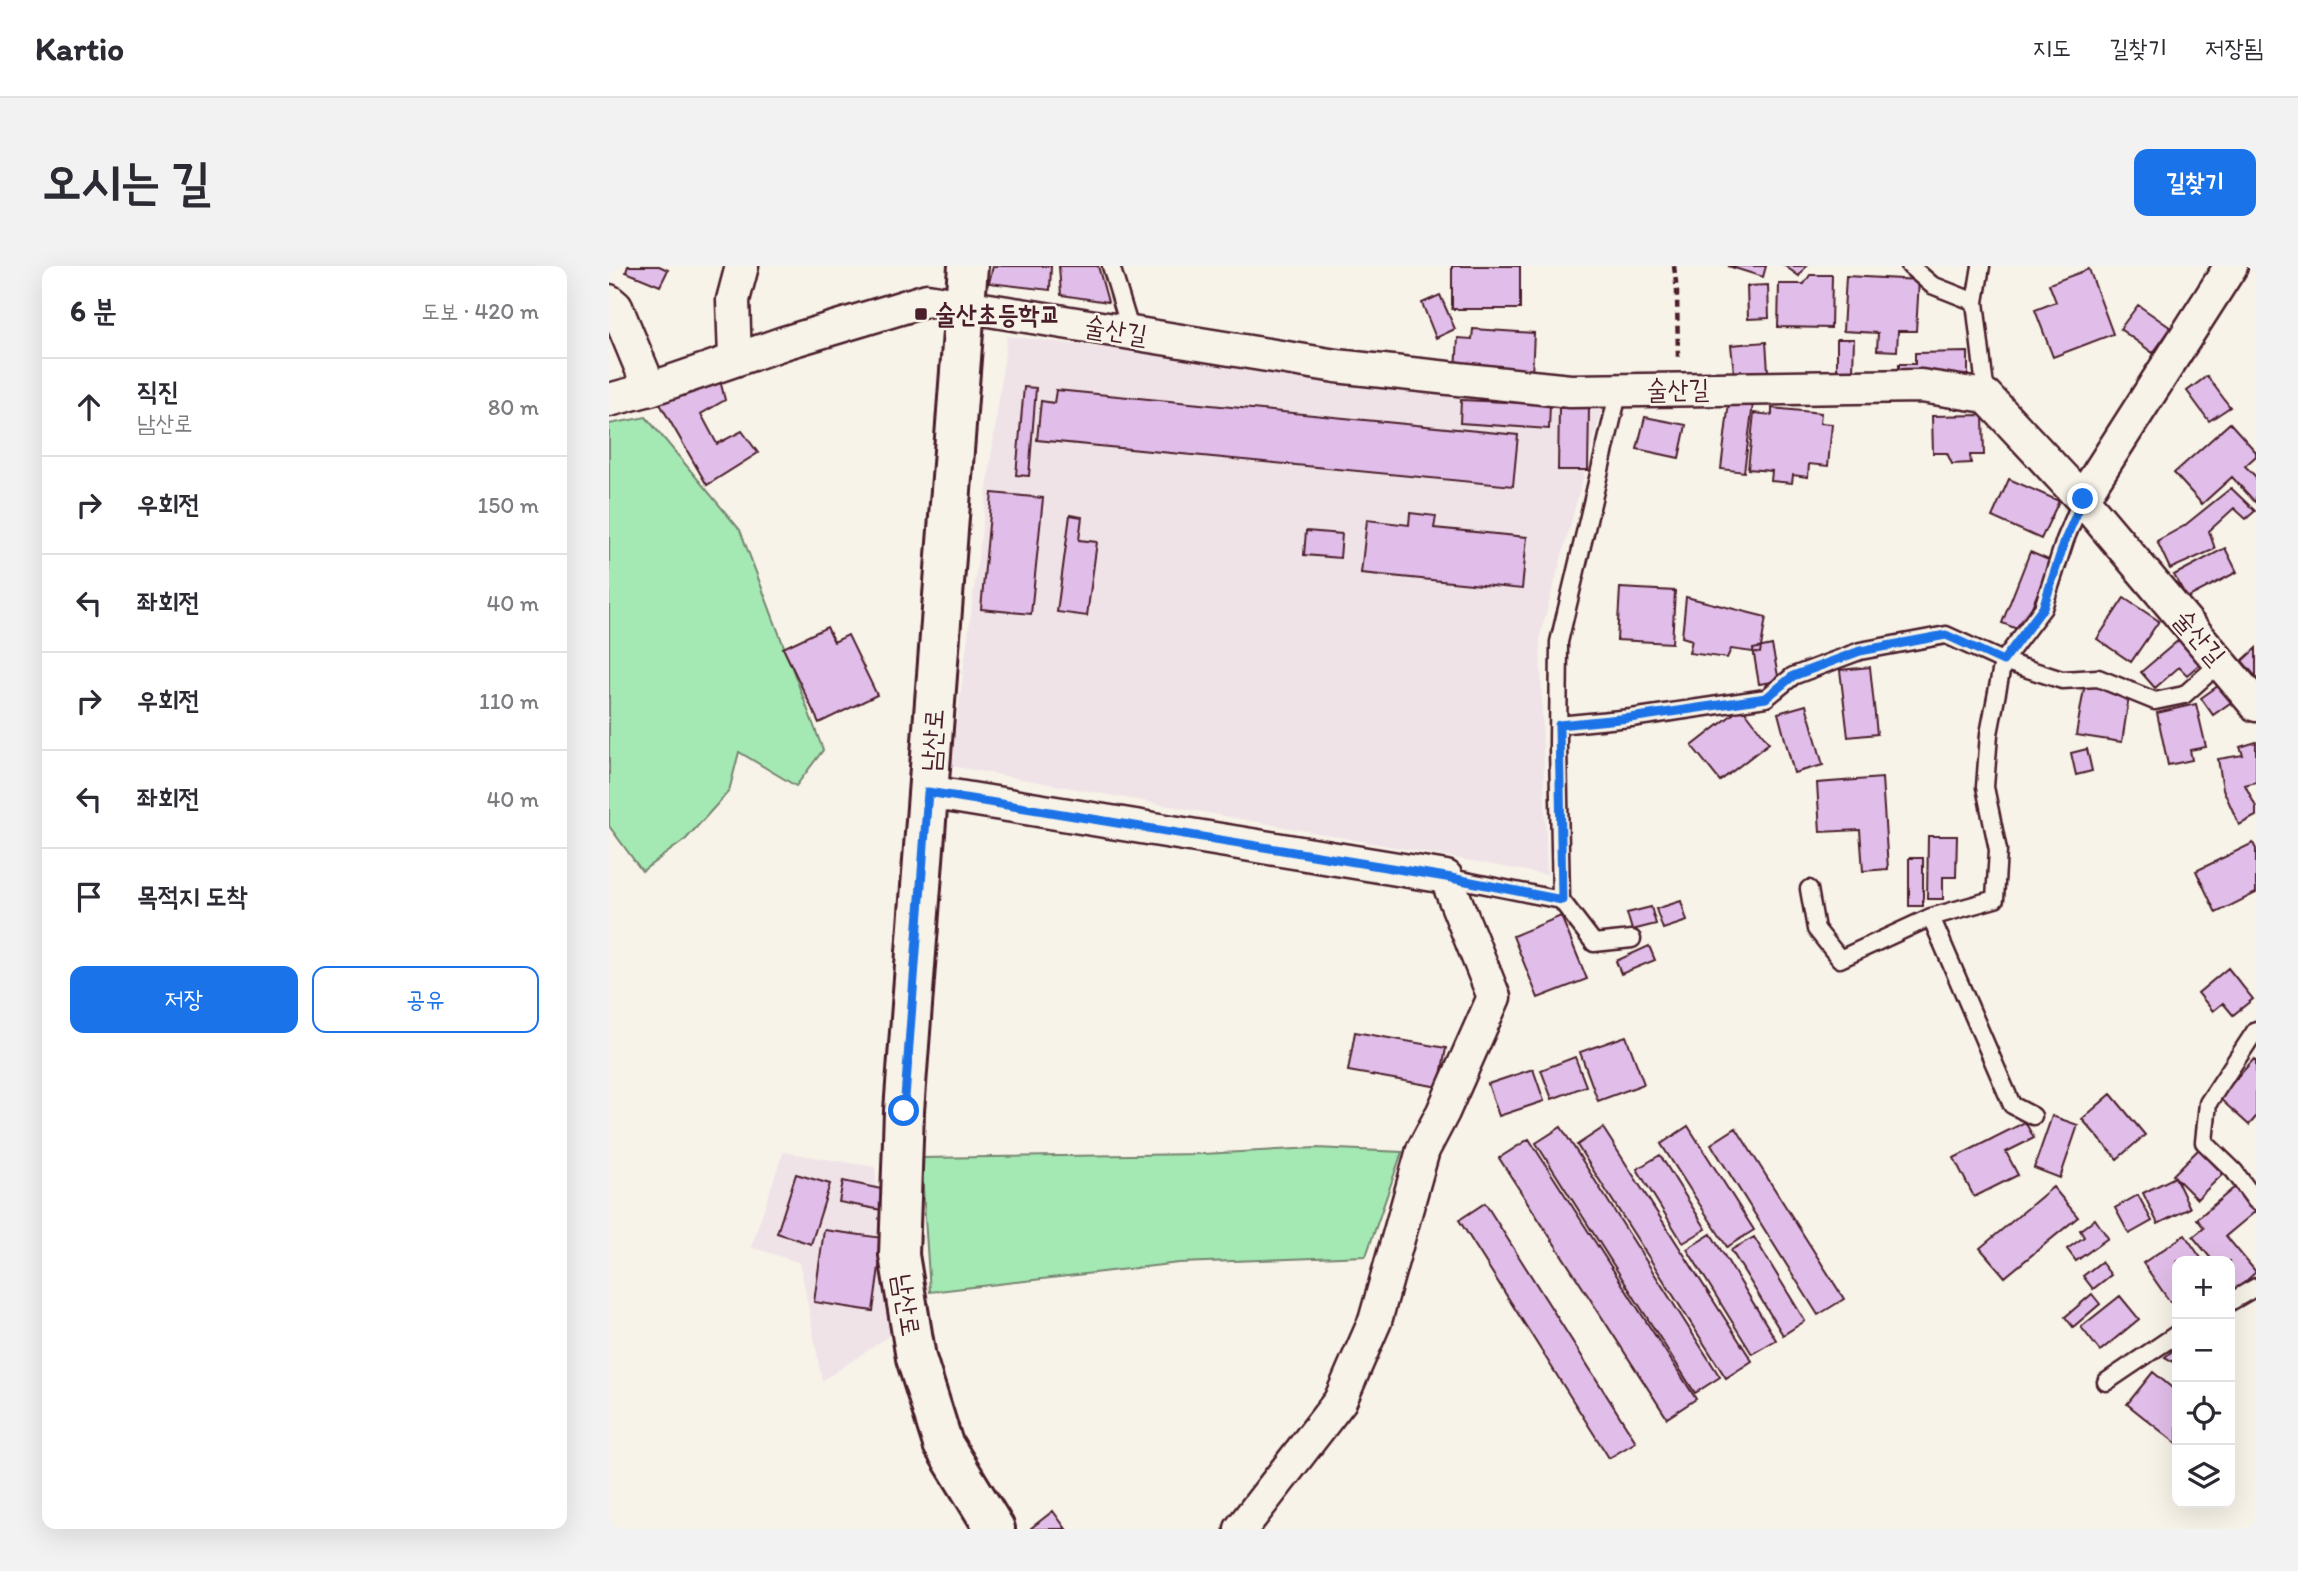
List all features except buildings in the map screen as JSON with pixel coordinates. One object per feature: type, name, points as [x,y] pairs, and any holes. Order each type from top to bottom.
[{"type":"street","points":[[735,359],[733,300],[742,266]]},
{"type":"street","name":"남산로","points":[[968,266],[904,1111],[899,1255],[916,1358],[943,1444],[995,1529]]},
{"type":"street","points":[[2083,499],[2231,266]]},
{"type":"street","name":"술산길","points":[[609,400],[927,300],[966,304],[1336,366],[1570,391],[1921,386],[1986,396],[2083,499],[2256,705]]},
{"type":"street","points":[[609,301],[616,307],[650,389]]},
{"type":"street","points":[[928,792],[1446,877],[1493,997],[1443,1112],[1423,1150],[1375,1321],[1340,1401],[1241,1529]]},
{"type":"lane","points":[[1111,266],[1131,332]]},
{"type":"lane","points":[[1910,266],[1932,285],[1975,302]]},
{"type":"lane","points":[[1981,266],[1975,302],[1986,396]]},
{"type":"lane","points":[[1619,390],[1559,642],[1562,900],[1594,943],[1632,939]]},
{"type":"lane","points":[[1809,889],[1816,929],[1840,959],[1931,917],[1995,899],[1998,850],[1985,788],[1989,734],[2003,661],[2043,608],[2065,540],[2083,499]]},
{"type":"lane","points":[[1559,725],[1630,718],[1766,698],[1793,676],[1860,651],[1946,635],[2003,661],[2062,680],[2098,678],[2155,701],[2184,695],[2221,662]]},
{"type":"lane","points":[[1446,877],[1562,900]]},
{"type":"lane","points":[[1931,917],[2012,1105],[2033,1116]]},
{"type":"lane","points":[[2256,1031],[2208,1103],[2204,1142],[2234,1171],[2256,1201]]},
{"type":"lane","points":[[2235,1299],[2256,1287]]},
{"type":"lane","points":[[2106,1382],[2172,1337]]},
{"type":"path","points":[[1674,266],[1679,389]]},
{"type":"shaded area","points":[[1007,336],[1602,409],[1540,636],[1547,875],[951,766]]},
{"type":"shaded area","points":[[783,1152],[875,1167],[892,1334],[822,1381],[800,1263],[751,1247]]},
{"type":"green space","points":[[646,417],[740,530],[823,750],[796,786],[739,752],[729,791],[686,839],[642,871],[609,826],[609,424]]},
{"type":"green space","points":[[1316,1148],[1402,1152],[1366,1256],[1179,1263],[930,1292],[921,1158],[1202,1154]]},
{"type":"place","name":"술산초등학교","points":[[921,314]]},
{"type":"route","points":[[904,1111],[928,792],[1446,877],[1562,900],[1559,725],[1630,718],[1766,698],[1793,676],[1860,651],[1946,635],[2003,661],[2043,608],[2065,540],[2083,499]]}]
